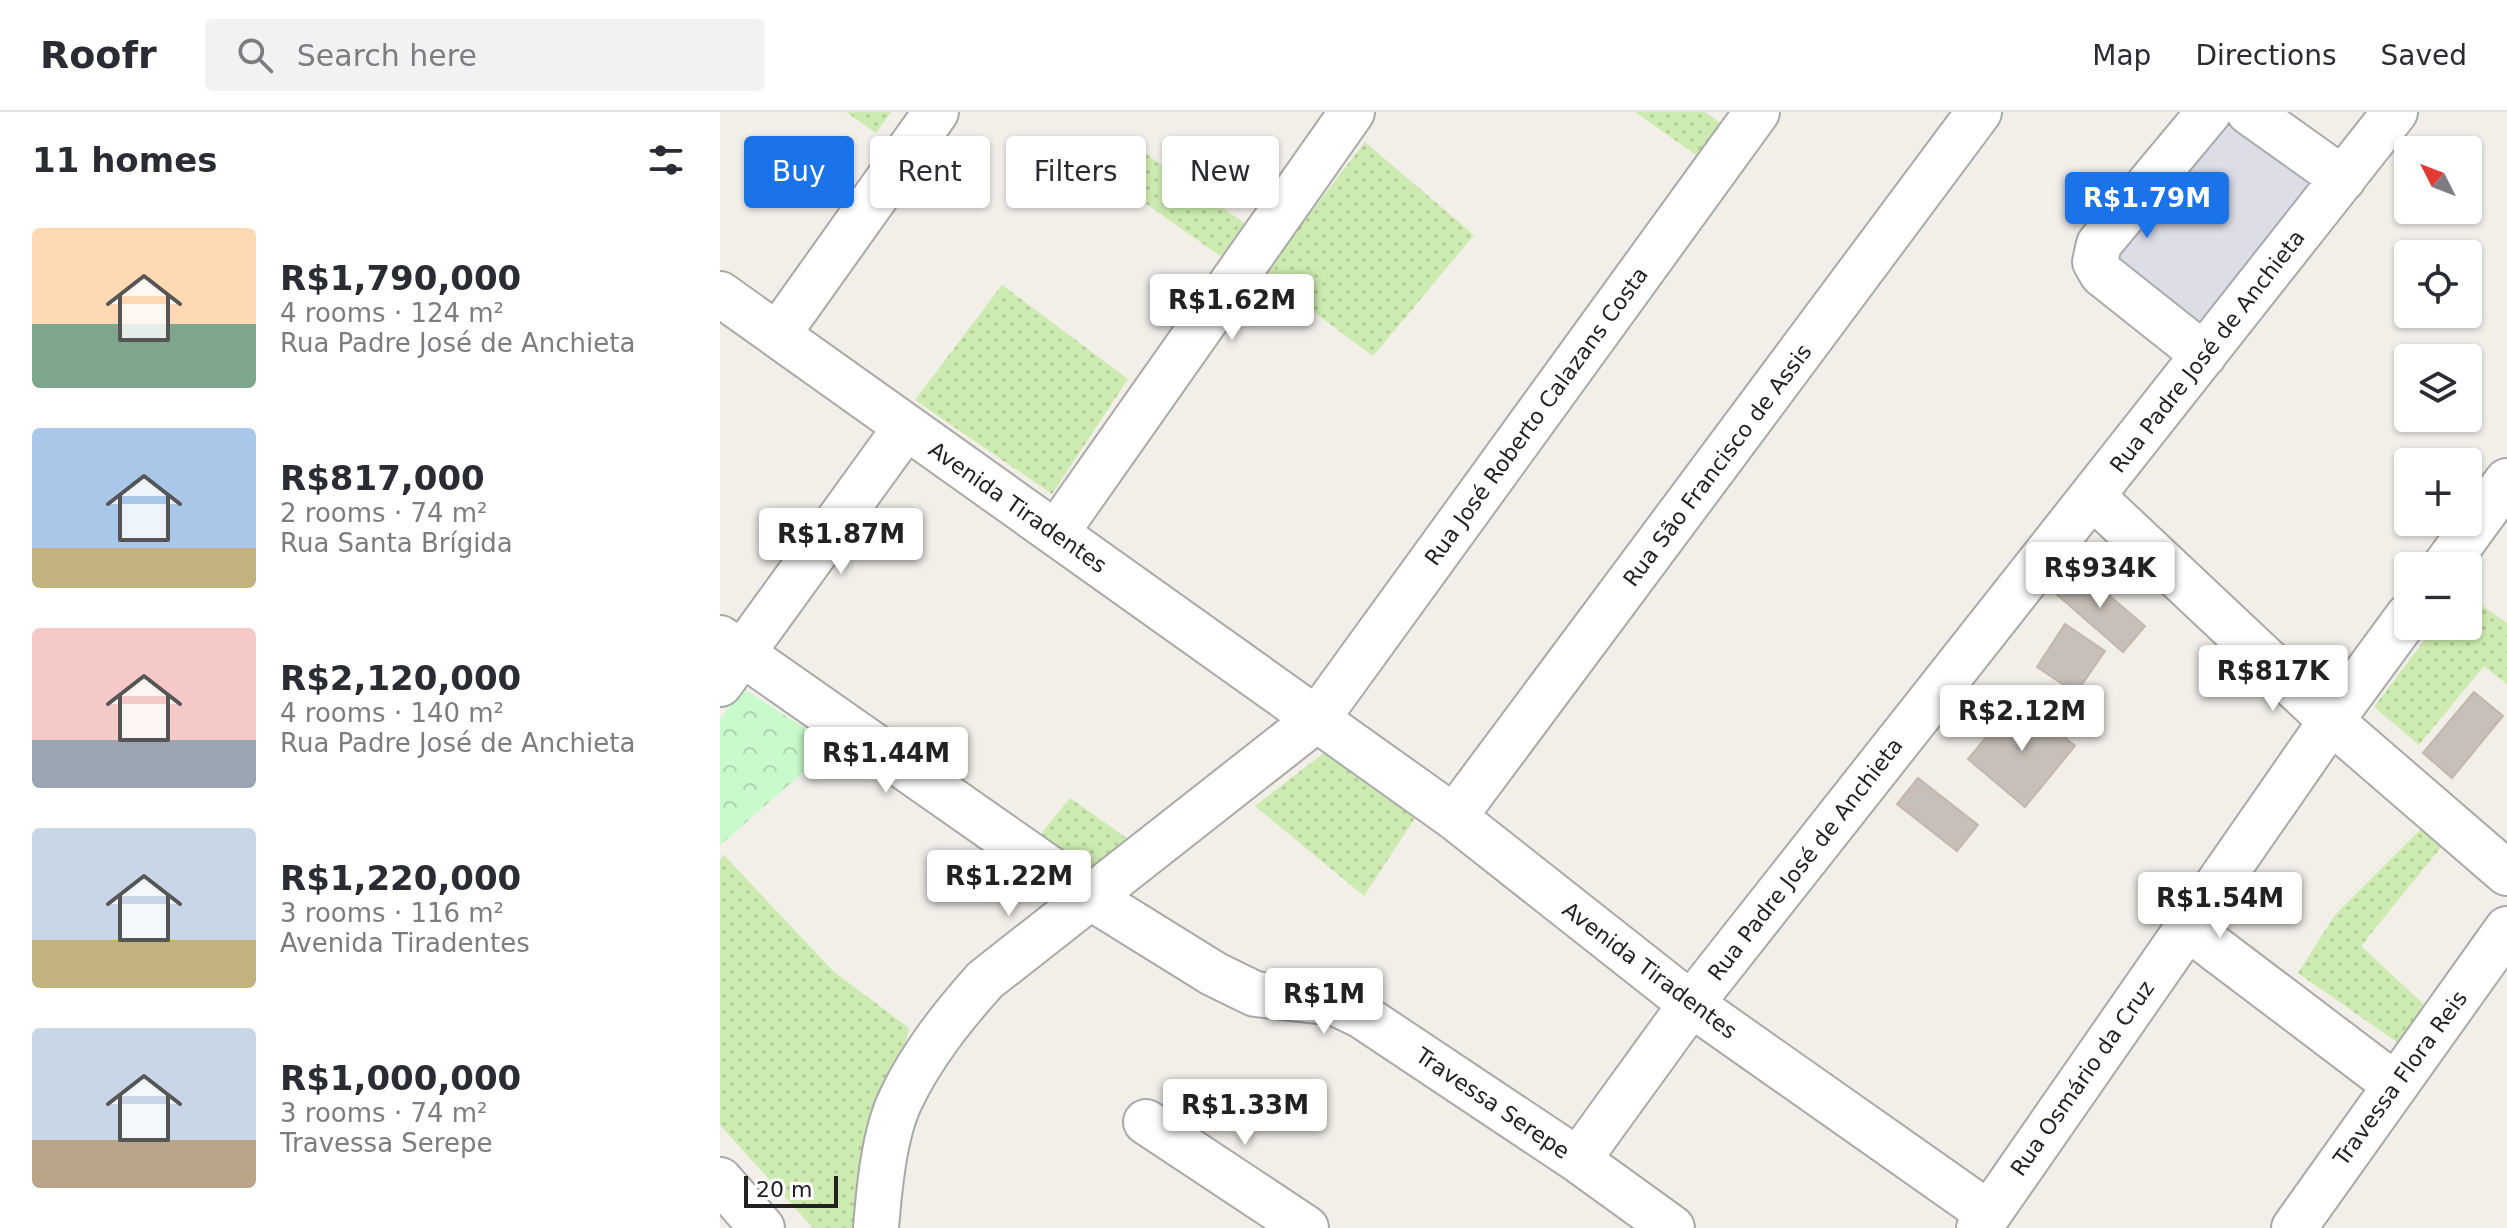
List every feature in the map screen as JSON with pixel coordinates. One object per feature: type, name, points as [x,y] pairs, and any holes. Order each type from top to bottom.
[{"type":"street","points":[[778,334],[936,112]]},
{"type":"street","points":[[1056,533],[1352,112]]},
{"type":"street","name":"Rua José Roberto Calazans Costa","points":[[1316,720],[1757,112]]},
{"type":"street","name":"Rua São Francisco de Assis","points":[[1454,817],[1979,112]]},
{"type":"street","points":[[2204,355],[2102,274],[2095,262],[2099,244],[2209,112]]},
{"type":"street","points":[[2249,112],[2343,179]]},
{"type":"street","name":"Rua Padre José de Anchieta","points":[[1578,1160],[1691,1004],[2395,112]]},
{"type":"street","name":"Avenida Tiradentes","points":[[720,294],[1454,817],[1691,1004],[1983,1221]]},
{"type":"street","points":[[728,659],[906,427]]},
{"type":"street","points":[[2455,552],[2507,481]]},
{"type":"street","points":[[2092,496],[2331,721],[2507,873]]},
{"type":"street","name":"Rua Osmário da Cruz","points":[[1983,1221],[2394,635]]},
{"type":"street","name":"Travessa Serepe","points":[[728,659],[1090,897],[1214,974],[1255,994],[1335,1003],[1362,1016],[1578,1160],[1672,1228]]},
{"type":"street","points":[[876,1228],[879,1189],[899,1103],[946,1023],[985,980],[1316,720]]},
{"type":"street","points":[[2188,928],[2394,1084]]},
{"type":"street","name":"Travessa Flora Reis","points":[[2294,1228],[2394,1084],[2503,946]]},
{"type":"street","points":[[1146,1122],[1306,1228]]},
{"type":"street","points":[[720,1180],[762,1228]]},
{"type":"green space","points":[[846,112],[891,112],[876,133]]},
{"type":"green space","points":[[1635,112],[1705,112],[1732,131],[1709,164]]},
{"type":"green space","points":[[1365,142],[1474,235],[1373,356],[1263,274]]},
{"type":"green space","points":[[1146,154],[1162,165],[1162,208],[1223,208],[1250,227],[1226,260],[1146,204]]},
{"type":"green space","points":[[1002,285],[1128,379],[1052,494],[915,400]]},
{"type":"green space","points":[[2482,606],[2507,623],[2507,684],[2484,666],[2419,745],[2374,707],[2424,640],[2482,640]]},
{"type":"green space","points":[[742,688],[833,746],[720,845],[720,720]]},
{"type":"green space","points":[[1325,752],[1415,818],[1364,896],[1255,806]]},
{"type":"green space","points":[[1070,798],[1128,839],[1090,874],[1039,836]]},
{"type":"green space","points":[[2425,825],[2446,841],[2361,946],[2430,1010],[2401,1045],[2298,973],[2335,915]]},
{"type":"green space","points":[[724,855],[833,971],[909,1028],[859,1228],[813,1228],[720,1125],[720,860]]},
{"type":"shaded area","points":[[2226,112],[2317,182],[2202,330],[2112,260]]},
{"type":"building","points":[[2077,568],[2145,626],[2123,652],[2055,593]]},
{"type":"building","points":[[2065,624],[2105,651],[2076,693],[2037,667]]},
{"type":"building","points":[[2474,692],[2503,716],[2452,778],[2423,753]]},
{"type":"building","points":[[2019,699],[2075,746],[2025,807],[1968,759]]},
{"type":"building","points":[[1918,778],[1978,825],[1957,851],[1897,804]]}]
